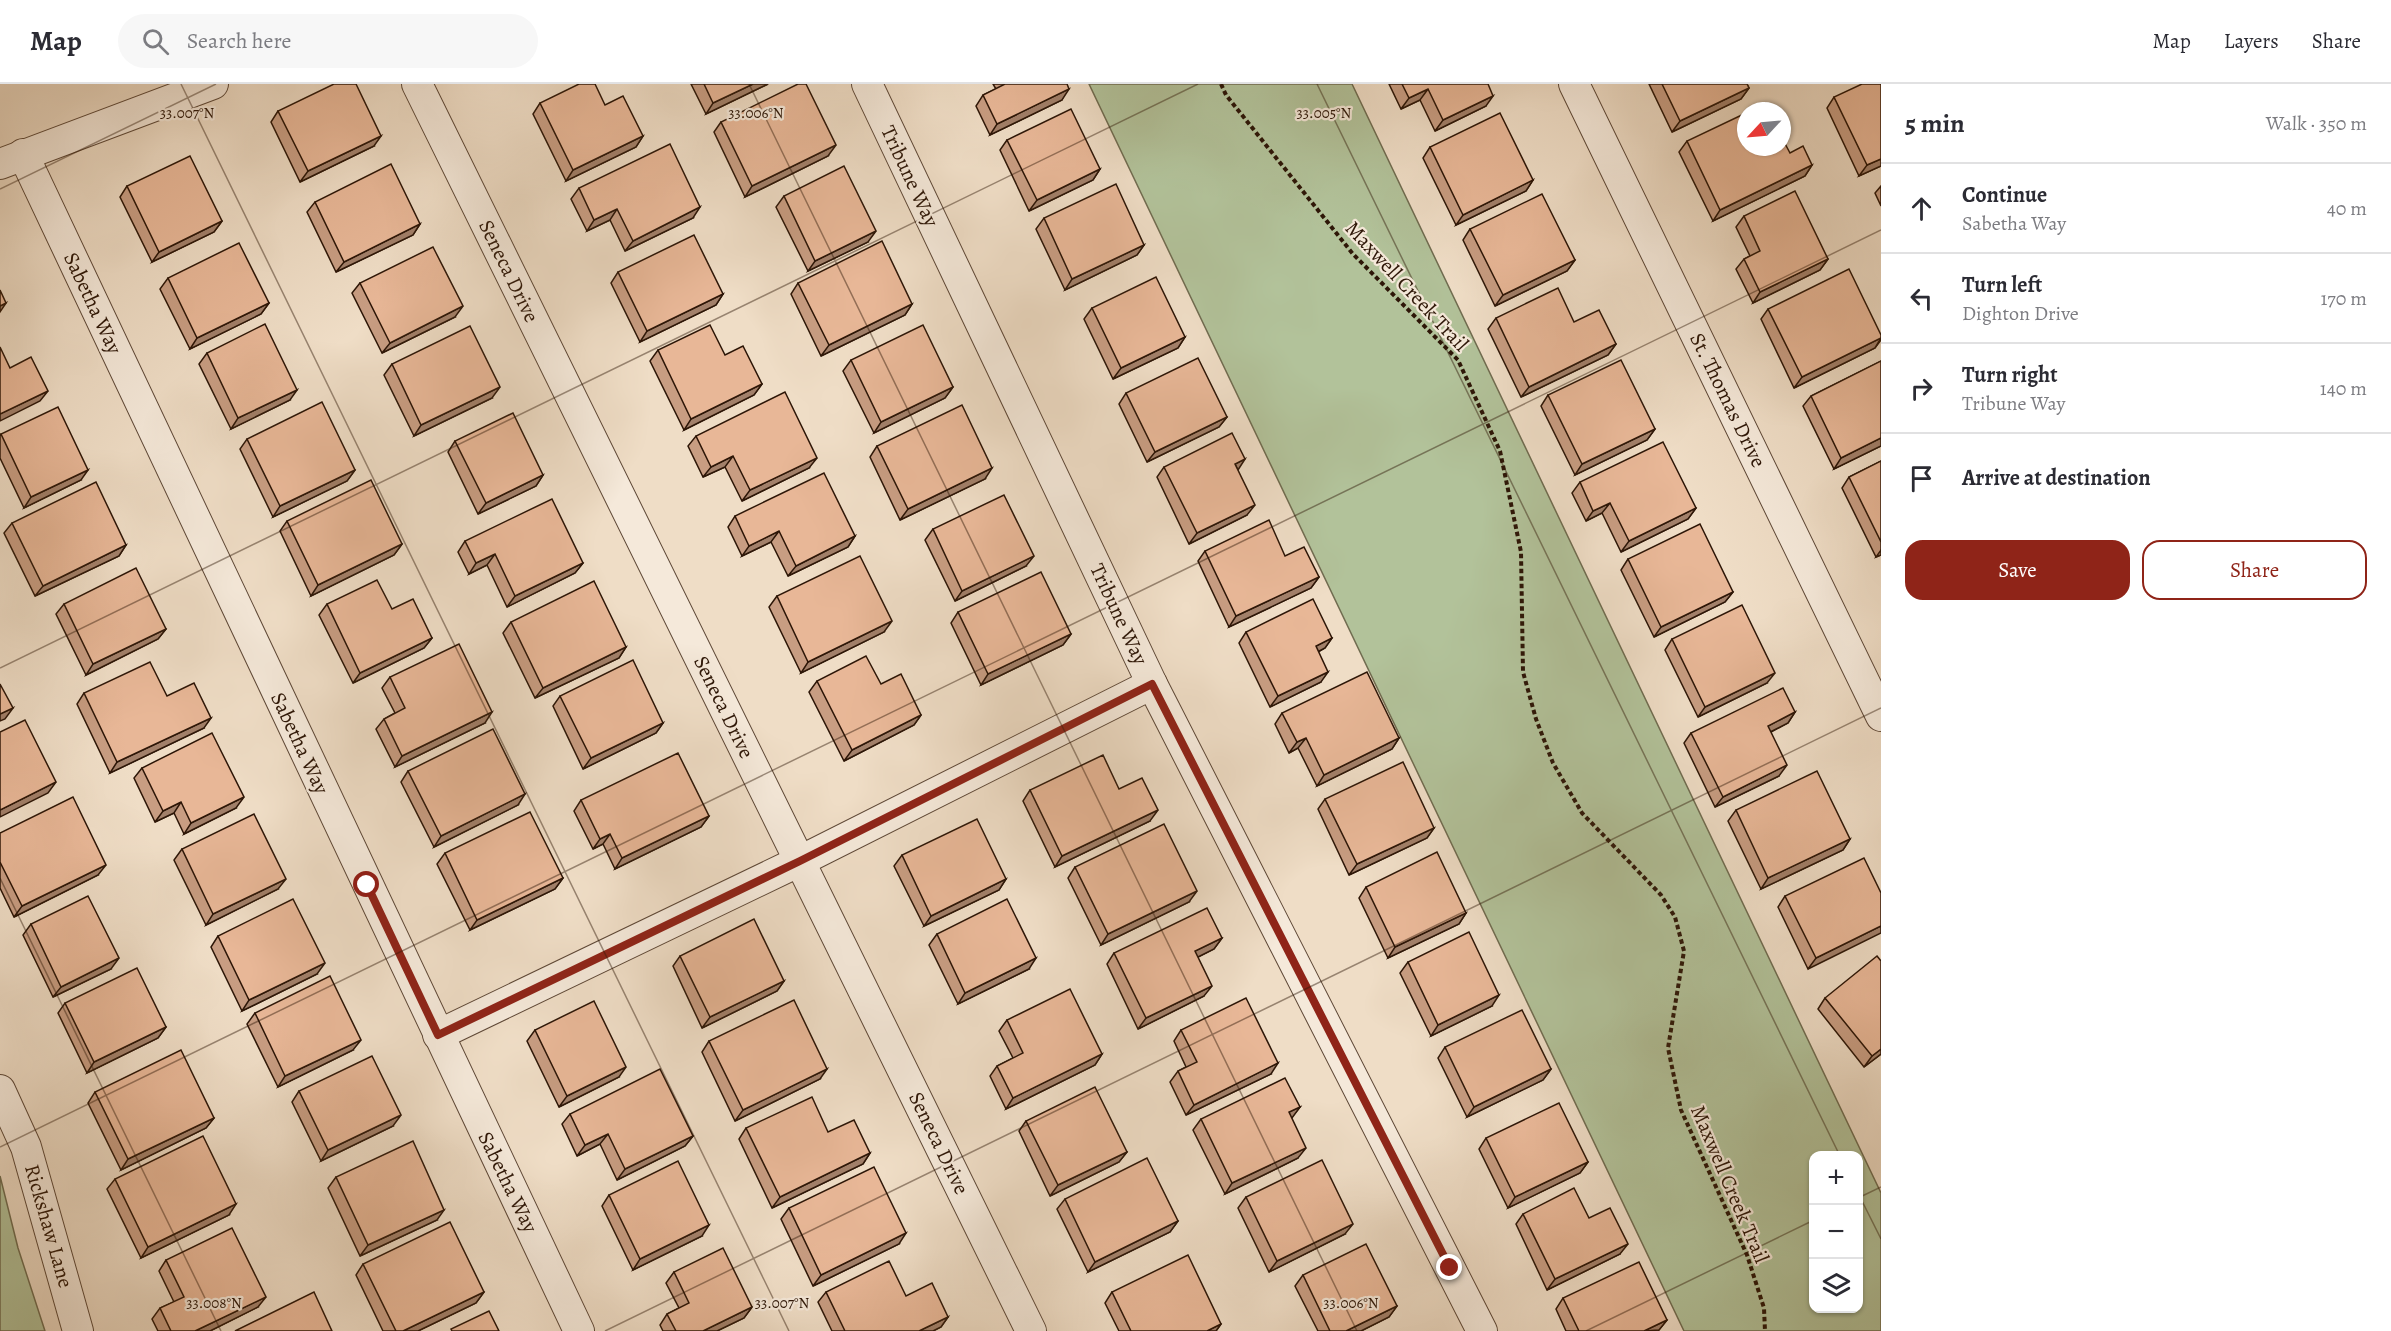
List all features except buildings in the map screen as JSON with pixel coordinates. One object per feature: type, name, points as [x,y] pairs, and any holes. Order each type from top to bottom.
[{"type":"street","points":[[11,159],[213,84]]},
{"type":"street","name":"Seneca Drive","points":[[417,84],[1030,1331]]},
{"type":"street","name":"Tribune Way","points":[[867,84],[1152,684],[1482,1331]]},
{"type":"street","name":"St. Thomas Drive","points":[[1574,84],[1881,716]]},
{"type":"street","name":"Sabetha Way","points":[[11,159],[438,1035],[579,1331]]},
{"type":"street","points":[[438,1035],[800,861],[1152,684]]},
{"type":"street","name":"Rickshaw Lane","points":[[0,1090],[26,1147],[78,1331]]},
{"type":"path","name":"Maxwell Creek Trail","points":[[1221,84],[1226,95],[1353,254],[1458,360],[1500,451],[1521,552],[1523,672],[1536,719],[1553,763],[1582,813],[1661,895],[1675,917],[1684,951],[1668,1048],[1681,1110],[1747,1255],[1764,1308],[1765,1331]]},
{"type":"green space","points":[[1089,84],[1352,84],[1861,1151],[1809,1151],[1809,1313],[1863,1313],[1863,1155],[1881,1193],[1881,1331],[1684,1331]]},
{"type":"green space","points":[[0,1176],[18,1248],[45,1331],[0,1331]]},
{"type":"route","points":[[367,885],[438,1035],[800,861],[1152,684],[1450,1268]]}]
